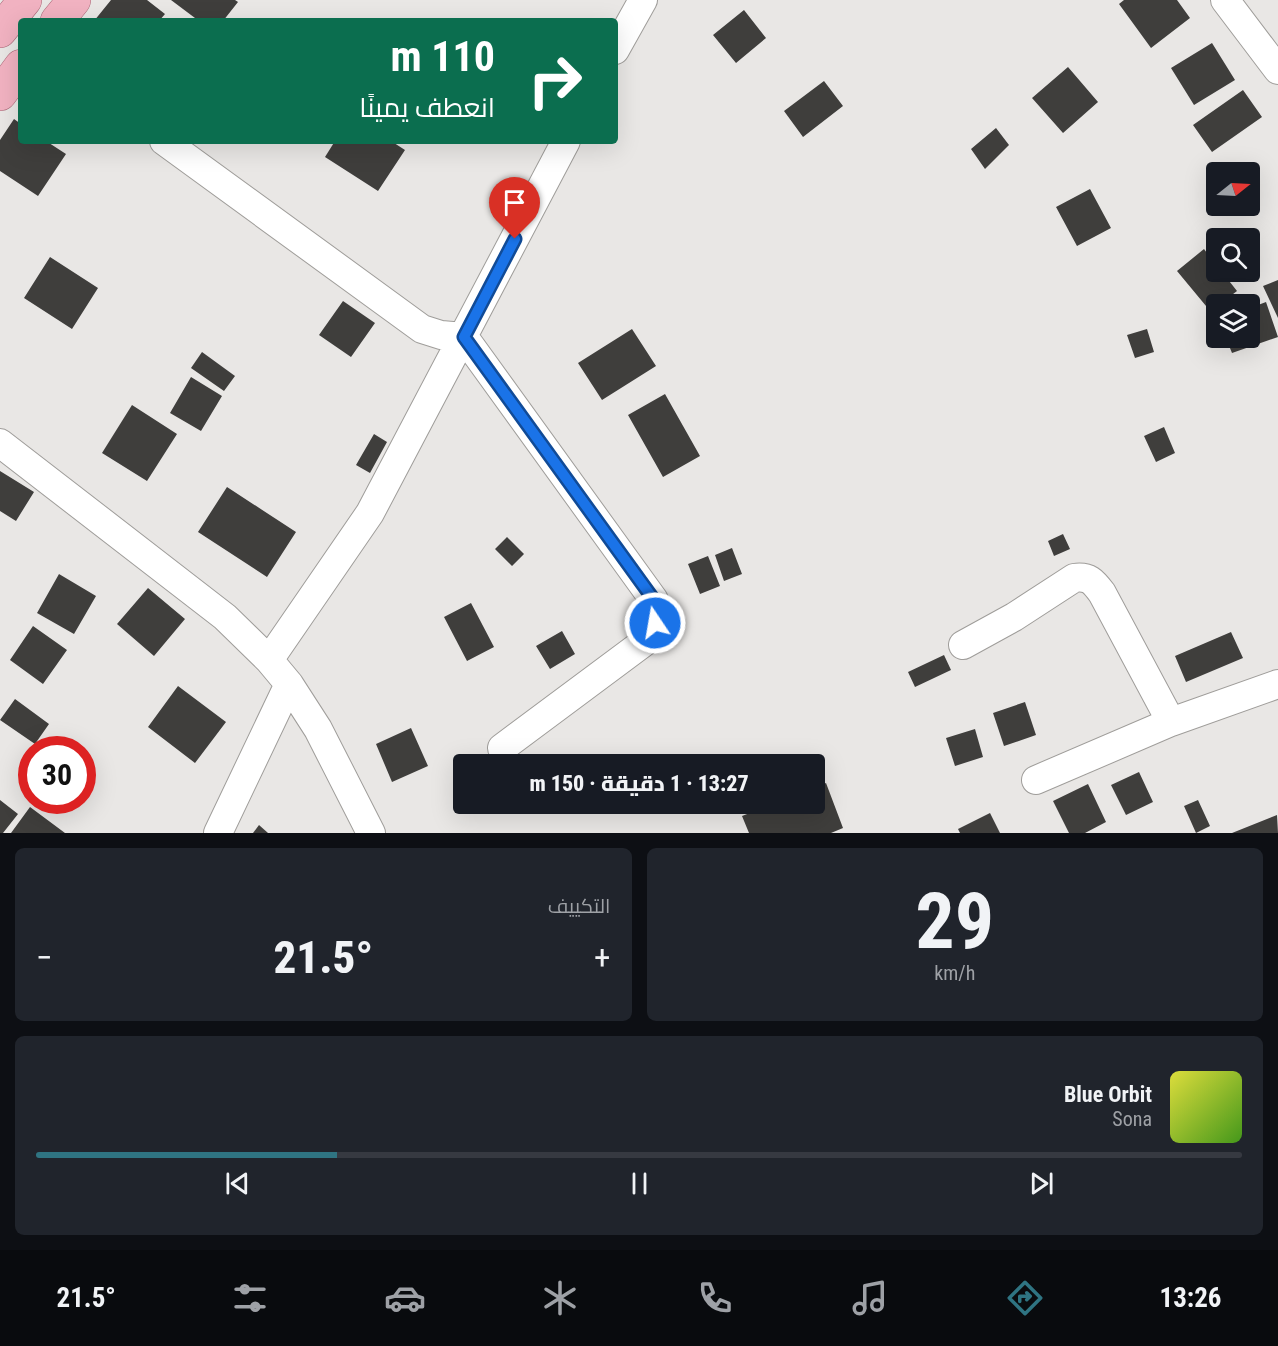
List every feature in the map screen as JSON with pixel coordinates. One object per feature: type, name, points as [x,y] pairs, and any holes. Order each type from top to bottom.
[{"type":"main road","points":[[0,31],[25,0]]},
{"type":"main road","points":[[59,18],[74,0]]},
{"type":"main road","points":[[0,94],[18,70]]},
{"type":"street","points":[[618,45],[643,0]]},
{"type":"street","points":[[1225,0],[1278,70]]},
{"type":"street","points":[[168,144],[422,329],[441,335],[464,337],[654,600],[655,623],[647,640],[502,748]]},
{"type":"street","points":[[269,660],[370,513],[564,144]]},
{"type":"street","points":[[0,443],[225,617],[269,660],[289,684],[318,729],[371,833]]},
{"type":"street","points":[[963,645],[1014,617],[1074,578],[1084,576],[1092,579],[1102,593],[1171,722]]},
{"type":"street","points":[[218,833],[289,684]]},
{"type":"street","points":[[1036,780],[1171,722],[1278,684]]},
{"type":"building","points":[[111,0],[147,0],[165,14],[162,18],[96,18]]},
{"type":"building","points":[[171,0],[235,0],[238,2],[225,18],[195,18]]},
{"type":"building","points":[[1124,0],[1177,0],[1190,18],[1151,48],[1119,4]]},
{"type":"building","points":[[744,10],[766,38],[736,63],[713,35]]},
{"type":"building","points":[[1212,43],[1235,80],[1194,105],[1171,68]]},
{"type":"building","points":[[1068,67],[1098,102],[1063,133],[1032,98]]},
{"type":"building","points":[[824,81],[843,106],[803,137],[784,111]]},
{"type":"building","points":[[1243,90],[1262,117],[1212,152],[1193,125]]},
{"type":"building","points":[[14,119],[18,122],[18,144],[51,144],[66,154],[38,196],[0,171],[0,140]]},
{"type":"building","points":[[996,128],[1009,145],[985,169],[971,149]]},
{"type":"building","points":[[333,144],[396,144],[405,150],[378,191],[325,157]]},
{"type":"building","points":[[1090,189],[1111,228],[1077,246],[1056,207]]},
{"type":"building","points":[[1204,249],[1206,252],[1206,282],[1230,282],[1237,291],[1233,294],[1206,294],[1206,306],[1177,271]]},
{"type":"building","points":[[50,257],[98,288],[72,329],[24,298]]},
{"type":"building","points":[[1278,280],[1278,318],[1263,286]]},
{"type":"building","points":[[343,301],[375,323],[351,357],[319,335]]},
{"type":"building","points":[[1266,302],[1278,337],[1260,343],[1260,304]]},
{"type":"building","points":[[632,329],[656,366],[602,400],[578,363]]},
{"type":"building","points":[[1147,329],[1154,352],[1135,358],[1127,335]]},
{"type":"building","points":[[1230,348],[1246,348],[1232,353]]},
{"type":"building","points":[[202,352],[235,376],[224,391],[191,368]]},
{"type":"building","points":[[191,377],[222,396],[201,431],[170,413]]},
{"type":"building","points":[[665,394],[700,456],[663,477],[628,415]]},
{"type":"building","points":[[132,405],[177,434],[147,481],[102,453]]},
{"type":"building","points":[[1164,427],[1175,453],[1156,462],[1144,436]]},
{"type":"building","points":[[374,434],[387,442],[370,473],[356,465]]},
{"type":"building","points":[[0,471],[34,492],[16,521],[0,511]]},
{"type":"building","points":[[227,487],[296,532],[267,577],[198,532]]},
{"type":"building","points":[[1063,534],[1070,549],[1054,556],[1048,541]]},
{"type":"building","points":[[507,537],[524,554],[512,566],[495,549]]},
{"type":"building","points":[[732,548],[742,574],[724,581],[715,555]]},
{"type":"building","points":[[708,556],[720,586],[700,594],[688,564]]},
{"type":"building","points":[[59,574],[96,596],[74,634],[37,613]]},
{"type":"building","points":[[148,588],[185,619],[154,656],[117,624]]},
{"type":"building","points":[[471,603],[494,647],[467,661],[444,617]]},
{"type":"building","points":[[33,626],[67,650],[43,684],[10,660]]},
{"type":"building","points":[[562,631],[575,654],[550,669],[536,646]]},
{"type":"building","points":[[1231,632],[1243,658],[1186,682],[1175,656]]},
{"type":"building","points":[[944,655],[951,670],[915,687],[908,672]]},
{"type":"building","points":[[178,686],[226,722],[195,763],[148,727]]},
{"type":"building","points":[[15,699],[49,724],[41,736],[23,736],[0,720]]},
{"type":"building","points":[[1025,702],[1036,735],[1004,746],[993,713]]},
{"type":"building","points":[[411,728],[428,766],[392,782],[376,744]]},
{"type":"building","points":[[975,729],[983,757],[955,766],[946,738]]},
{"type":"building","points":[[1139,772],[1153,802],[1126,815],[1111,785]]},
{"type":"building","points":[[825,783],[843,828],[831,833],[749,833],[742,816],[747,814],[825,814]]},
{"type":"building","points":[[1088,784],[1106,822],[1085,833],[1069,833],[1053,801]]},
{"type":"building","points":[[0,800],[18,814],[3,833],[0,833]]},
{"type":"building","points":[[1198,800],[1210,826],[1196,833],[1184,806]]},
{"type":"building","points":[[990,813],[1000,833],[960,833],[958,829]]},
{"type":"building","points":[[25,814],[39,814],[65,833],[11,833]]},
{"type":"building","points":[[1277,815],[1278,833],[1232,833]]},
{"type":"building","points":[[259,825],[268,833],[253,833]]},
{"type":"route","points":[[515,239],[464,337],[654,600],[655,623]]}]
